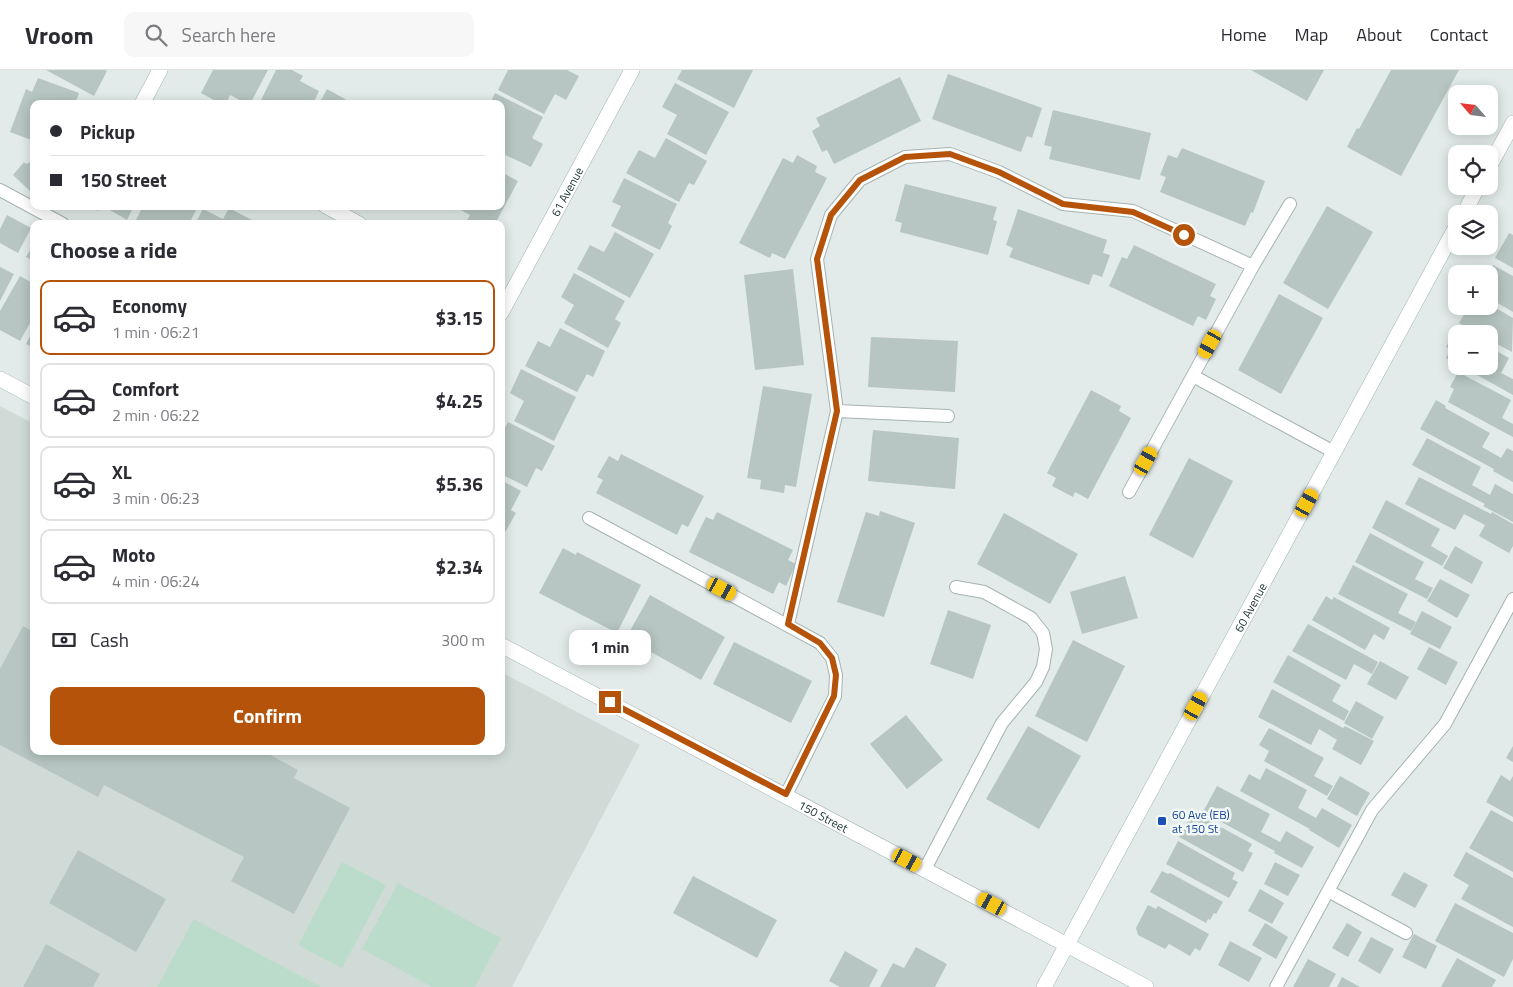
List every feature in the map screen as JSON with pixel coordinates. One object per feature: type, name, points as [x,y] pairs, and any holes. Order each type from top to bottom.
[{"type":"street","points":[[144,100],[160,70]]},
{"type":"street","name":"61 Avenue","points":[[505,301],[632,70]]},
{"type":"street","points":[[1498,150],[1513,123]]},
{"type":"street","points":[[333,210],[352,220]]},
{"type":"street","name":"60 Avenue","points":[[1044,987],[1448,242]]},
{"type":"street","points":[[0,379],[30,395]]},
{"type":"street","name":"150 Street","points":[[505,647],[786,794],[1146,987]]},
{"type":"lane","points":[[788,624],[837,411],[817,259],[831,215],[860,180],[905,157],[950,154],[999,172],[1063,204],[1133,212],[1253,266]]},
{"type":"lane","points":[[0,190],[30,206]]},
{"type":"lane","points":[[1129,492],[1253,266],[1290,204]]},
{"type":"lane","points":[[37,210],[56,220]]},
{"type":"lane","points":[[1193,376],[1334,452]]},
{"type":"lane","points":[[837,411],[948,416]]},
{"type":"lane","points":[[589,518],[788,624],[820,643],[832,658],[836,675],[834,696],[786,794]]},
{"type":"lane","points":[[925,869],[1002,723],[1036,682],[1043,667],[1046,649],[1043,633],[1031,618],[984,592],[956,587]]},
{"type":"lane","points":[[1276,987],[1372,810],[1445,724],[1513,599]]},
{"type":"lane","points":[[1328,891],[1406,933]]},
{"type":"shaded area","points":[[0,406],[30,422],[30,755],[505,755],[505,674],[640,745],[512,987],[0,987]]},
{"type":"green space","points":[[342,862],[386,885],[342,968],[298,945]]},
{"type":"green space","points":[[398,883],[501,938],[475,987],[432,987],[362,949]]},
{"type":"green space","points":[[194,919],[321,987],[157,987]]},
{"type":"building","points":[[46,70],[105,70],[107,71],[94,96]]},
{"type":"building","points":[[213,70],[268,70],[252,100],[239,100],[230,95],[228,100],[214,100],[201,93]]},
{"type":"building","points":[[276,70],[292,70],[303,76],[300,81],[319,91],[315,100],[261,100]]},
{"type":"building","points":[[508,70],[567,70],[579,76],[566,100],[555,94],[544,114],[498,90]]},
{"type":"building","points":[[682,70],[753,70],[734,108],[677,79]]},
{"type":"building","points":[[1251,70],[1324,70],[1307,101]]},
{"type":"building","points":[[1391,70],[1459,70],[1451,85],[1448,85],[1448,90],[1401,176],[1347,147],[1357,128],[1359,129]]},
{"type":"building","points":[[948,74],[1042,108],[1032,138],[1027,136],[1021,152],[932,119]]},
{"type":"building","points":[[900,77],[921,121],[834,164],[827,150],[822,152],[812,131],[820,126],[816,118]]},
{"type":"building","points":[[38,78],[79,93],[76,100],[30,100],[30,140],[10,132],[26,89],[32,92]]},
{"type":"building","points":[[675,83],[729,112],[706,155],[667,134],[677,115],[662,107]]},
{"type":"building","points":[[327,89],[347,100],[321,100]]},
{"type":"building","points":[[495,93],[543,117],[532,138],[543,144],[531,167],[505,155],[505,100],[492,100]]},
{"type":"building","points":[[1053,110],[1151,133],[1140,180],[1049,159],[1052,147],[1044,145]]},
{"type":"building","points":[[666,138],[707,161],[694,185],[689,183],[679,202],[626,173],[639,150],[655,158]]},
{"type":"building","points":[[1182,148],[1265,181],[1253,213],[1251,212],[1245,226],[1160,192],[1166,177],[1160,175],[1168,155],[1177,158]]},
{"type":"building","points":[[797,155],[817,166],[815,172],[827,178],[785,259],[772,253],[770,258],[739,243],[783,158],[793,163]]},
{"type":"building","points":[[24,162],[26,164],[30,162],[30,191],[13,175]]},
{"type":"building","points":[[505,174],[518,181],[505,205]]},
{"type":"building","points":[[624,178],[677,204],[668,223],[672,226],[660,250],[611,226],[621,206],[612,202]]},
{"type":"building","points":[[905,184],[997,207],[993,220],[997,221],[988,255],[900,232],[902,223],[895,221]]},
{"type":"building","points":[[1327,206],[1373,232],[1328,309],[1283,283]]},
{"type":"building","points":[[1018,209],[1107,240],[1103,253],[1110,255],[1102,277],[1093,274],[1089,285],[1009,257],[1013,248],[1006,245]]},
{"type":"building","points":[[110,210],[132,210],[127,220]]},
{"type":"building","points":[[141,210],[196,210],[191,220],[136,220]]},
{"type":"building","points":[[202,210],[223,219],[228,210],[233,210],[252,220],[197,220]]},
{"type":"building","points":[[461,210],[502,210],[497,220],[467,220],[470,215]]},
{"type":"building","points":[[7,215],[30,227],[18,253],[0,243],[0,229]]},
{"type":"building","points":[[615,232],[654,254],[630,298],[577,269],[590,245],[604,252]]},
{"type":"building","points":[[1509,233],[1513,235],[1513,268],[1495,258]]},
{"type":"building","points":[[1134,245],[1216,284],[1210,296],[1216,299],[1206,320],[1198,316],[1193,326],[1109,286],[1122,257],[1127,259]]},
{"type":"building","points":[[30,250],[30,259],[26,257]]},
{"type":"building","points":[[0,267],[14,274],[0,301]]},
{"type":"building","points":[[1498,268],[1513,276],[1513,312],[1498,303]]},
{"type":"building","points":[[793,269],[804,365],[755,370],[744,275]]},
{"type":"building","points":[[574,273],[625,301],[615,319],[621,323],[608,348],[564,323],[574,305],[561,297]]},
{"type":"building","points":[[20,276],[30,282],[30,323],[20,341],[0,330],[0,311]]},
{"type":"building","points":[[1279,294],[1323,318],[1281,394],[1238,370]]},
{"type":"building","points":[[1498,309],[1513,318],[1512,352],[1498,345],[1498,325],[1462,325],[1459,323],[1464,315],[1498,315]]},
{"type":"building","points":[[560,328],[605,351],[593,377],[587,374],[577,392],[525,366],[538,341],[550,347]]},
{"type":"building","points":[[30,336],[30,346],[26,344]]},
{"type":"building","points":[[871,337],[958,341],[955,392],[868,387]]},
{"type":"building","points":[[1498,352],[1509,358],[1501,373],[1513,379],[1513,395],[1477,375],[1498,375]]},
{"type":"building","points":[[521,369],[576,397],[554,441],[514,421],[524,401],[510,393]]},
{"type":"building","points":[[1456,375],[1464,375],[1511,400],[1502,418],[1513,424],[1513,437],[1448,402],[1454,389],[1450,387]]},
{"type":"building","points":[[763,386],[812,394],[796,487],[785,485],[784,493],[760,489],[761,480],[747,478]]},
{"type":"building","points":[[1091,390],[1121,406],[1119,411],[1131,418],[1088,499],[1075,492],[1073,497],[1052,486],[1056,478],[1047,473]]},
{"type":"building","points":[[1436,400],[1446,406],[1445,408],[1490,433],[1482,447],[1501,458],[1507,448],[1513,451],[1513,482],[1493,471],[1494,469],[1420,429]]},
{"type":"building","points":[[508,422],[555,446],[542,471],[536,468],[527,487],[505,476],[505,428]]},
{"type":"building","points":[[873,430],[959,438],[955,489],[868,481]]},
{"type":"building","points":[[1427,438],[1481,467],[1472,485],[1490,495],[1495,484],[1513,494],[1513,522],[1483,506],[1485,504],[1412,465]]},
{"type":"building","points":[[621,454],[704,496],[688,527],[682,524],[677,535],[596,493],[603,480],[597,477],[609,456],[618,461]]},
{"type":"building","points":[[1189,458],[1233,481],[1193,558],[1149,535]]},
{"type":"building","points":[[1419,477],[1513,524],[1513,546],[1509,553],[1479,536],[1485,525],[1464,514],[1455,530],[1405,504]]},
{"type":"building","points":[[505,482],[521,491],[511,510],[516,513],[505,532]]},
{"type":"building","points":[[1386,500],[1440,529],[1431,546],[1448,556],[1442,566],[1372,528]]},
{"type":"building","points":[[880,511],[915,523],[884,617],[837,602],[866,512],[879,516]]},
{"type":"building","points":[[717,512],[793,550],[788,560],[796,564],[786,586],[779,582],[773,594],[689,552],[706,517],[713,520]]},
{"type":"building","points":[[1004,513],[1078,554],[1050,604],[977,564]]},
{"type":"building","points":[[1370,533],[1424,562],[1415,579],[1433,588],[1427,599],[1355,562]]},
{"type":"building","points":[[1455,546],[1483,562],[1472,584],[1443,568]]},
{"type":"building","points":[[563,548],[576,555],[577,552],[641,585],[617,633],[539,593]]},
{"type":"building","points":[[1353,565],[1408,594],[1398,613],[1416,622],[1411,631],[1338,594]]},
{"type":"building","points":[[1125,576],[1138,618],[1082,634],[1070,592]]},
{"type":"building","points":[[1440,579],[1470,595],[1457,618],[1427,601]]},
{"type":"building","points":[[650,595],[725,637],[701,680],[626,638]]},
{"type":"building","points":[[1326,596],[1332,600],[1334,597],[1390,628],[1384,640],[1374,634],[1365,650],[1312,620]]},
{"type":"building","points":[[948,610],[991,625],[973,679],[930,664]]},
{"type":"building","points":[[1422,611],[1452,627],[1440,649],[1410,634]]},
{"type":"building","points":[[1308,624],[1378,662],[1372,674],[1354,664],[1346,680],[1292,651]]},
{"type":"building","points":[[23,626],[30,630],[30,755],[270,755],[298,770],[294,778],[350,808],[294,914],[231,881],[244,857],[104,785],[98,797],[0,745],[0,669]]},
{"type":"building","points":[[1073,640],[1125,666],[1087,742],[1035,716]]},
{"type":"building","points":[[734,642],[812,681],[791,723],[713,684]]},
{"type":"building","points":[[1429,647],[1458,662],[1446,685],[1417,669]]},
{"type":"building","points":[[1288,655],[1341,685],[1332,701],[1349,711],[1344,721],[1273,682]]},
{"type":"building","points":[[1380,661],[1409,677],[1396,700],[1367,684]]},
{"type":"building","points":[[1272,689],[1343,728],[1345,726],[1374,741],[1361,765],[1332,749],[1337,740],[1319,729],[1311,745],[1258,717]]},
{"type":"building","points":[[1356,701],[1384,717],[1372,739],[1344,723]]},
{"type":"building","points":[[906,715],[943,760],[907,789],[870,744]]},
{"type":"building","points":[[1028,726],[1081,756],[1039,829],[986,799]]},
{"type":"building","points":[[1269,728],[1324,758],[1314,776],[1333,786],[1327,796],[1264,761],[1269,751],[1259,745]]},
{"type":"building","points":[[1513,746],[1513,762],[1506,758]]},
{"type":"building","points":[[1266,768],[1307,790],[1298,808],[1316,818],[1322,808],[1352,825],[1339,848],[1310,829],[1240,791],[1249,774],[1260,780]]},
{"type":"building","points":[[1501,775],[1510,781],[1513,776],[1513,817],[1486,802]]},
{"type":"building","points":[[1340,776],[1370,793],[1357,816],[1327,799]]},
{"type":"building","points":[[1217,786],[1270,814],[1261,832],[1280,842],[1286,831],[1314,847],[1302,868],[1274,853],[1275,851],[1203,812]]},
{"type":"building","points":[[1491,810],[1513,822],[1513,872],[1469,848]]},
{"type":"building","points":[[1193,812],[1252,844],[1248,851],[1253,853],[1243,872],[1179,837]]},
{"type":"building","points":[[1178,841],[1235,873],[1232,879],[1238,882],[1229,898],[1166,864]]},
{"type":"building","points":[[78,850],[166,899],[136,952],[49,903]]},
{"type":"building","points":[[1466,852],[1513,878],[1513,927],[1461,899],[1469,885],[1453,876]]},
{"type":"building","points":[[1275,862],[1300,875],[1288,896],[1264,884]]},
{"type":"building","points":[[1162,871],[1170,873],[1223,902],[1216,914],[1214,913],[1206,923],[1150,892]]},
{"type":"building","points":[[1404,872],[1428,885],[1415,908],[1391,895]]},
{"type":"building","points":[[693,876],[777,920],[757,958],[673,913]]},
{"type":"building","points":[[1260,889],[1284,903],[1272,924],[1248,911]]},
{"type":"building","points":[[1455,903],[1513,933],[1513,959],[1504,977],[1435,941]]},
{"type":"building","points":[[1148,905],[1156,909],[1158,906],[1209,934],[1200,951],[1195,948],[1190,956],[1169,944],[1165,949],[1138,935],[1136,928]]},
{"type":"building","points":[[1265,923],[1288,937],[1276,959],[1252,945]]},
{"type":"building","points":[[1347,923],[1362,932],[1348,957],[1332,948]]},
{"type":"building","points":[[1414,934],[1437,946],[1426,969],[1402,957]]},
{"type":"building","points":[[1371,937],[1394,949],[1380,974],[1358,961]]},
{"type":"building","points":[[1230,941],[1262,958],[1249,982],[1218,965]]},
{"type":"building","points":[[46,944],[100,974],[93,987],[23,987]]},
{"type":"building","points":[[916,947],[947,964],[935,987],[880,987],[893,963],[904,968]]},
{"type":"building","points":[[845,951],[878,970],[869,987],[840,987],[829,981]]},
{"type":"building","points":[[1457,958],[1496,980],[1492,987],[1441,987]]},
{"type":"building","points":[[1308,959],[1336,974],[1329,987],[1293,987]]},
{"type":"building","points":[[1342,977],[1360,987],[1337,987]]},
{"type":"place","name":"60 Ave (EB) at 150 St","points":[[1162,821]]},
{"type":"route","points":[[610,702],[786,794],[834,696],[836,675],[832,658],[820,643],[788,624],[837,411],[817,259],[831,215],[860,180],[905,157],[950,154],[999,172],[1063,204],[1133,212],[1184,235]]}]
